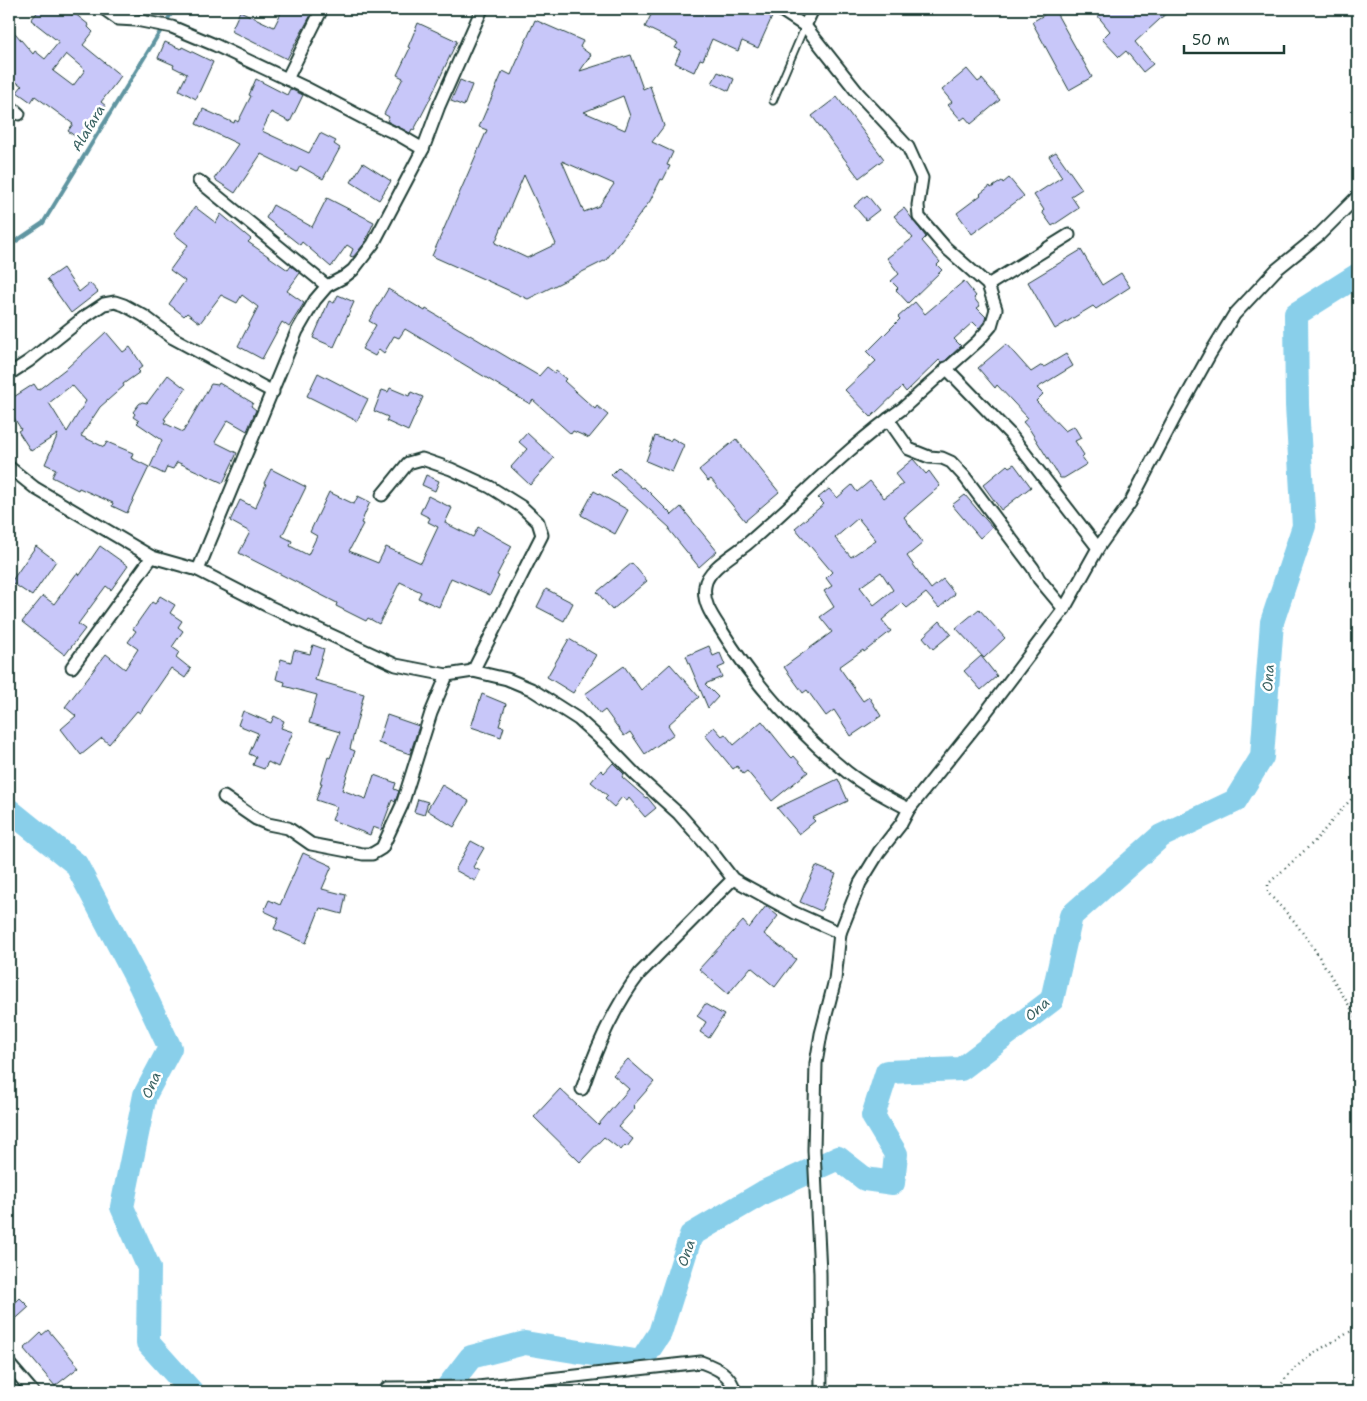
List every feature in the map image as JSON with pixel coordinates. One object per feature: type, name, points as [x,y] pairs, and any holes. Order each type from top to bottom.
[{"type":"street","points":[[104,9],[118,18],[172,27],[287,79],[423,149]]},
{"type":"street","points":[[287,79],[322,9]]},
{"type":"street","points":[[198,570],[297,331],[315,300],[327,286],[353,270],[373,244],[423,149],[439,106],[482,9]]},
{"type":"street","points":[[780,9],[805,26],[858,93],[908,147],[922,178],[918,205],[919,218],[945,247],[988,285],[996,309],[991,326],[978,341],[946,368],[902,410],[888,419],[748,543],[715,569],[705,585],[706,606],[735,652],[769,697],[806,736],[874,792],[909,810]]},
{"type":"street","points":[[805,26],[813,9]]},
{"type":"street","points":[[9,105],[20,114]]},
{"type":"street","points":[[199,181],[327,286]]},
{"type":"street","points":[[821,1392],[820,1273],[814,1150],[816,1063],[821,1034],[835,980],[840,933],[860,883],[879,852],[901,824],[909,810],[977,724],[1064,608],[1098,548],[1130,503],[1179,409],[1234,315],[1276,270],[1319,235],[1358,196]]},
{"type":"street","points":[[988,285],[1069,235]]},
{"type":"street","points":[[9,374],[29,361],[83,318],[104,304],[115,302],[144,316],[173,338],[273,392]]},
{"type":"street","points":[[946,368],[1010,434],[1098,548]]},
{"type":"street","points":[[888,419],[909,449],[929,457],[942,458],[951,462],[994,516],[1033,568],[1039,579],[1064,608]]},
{"type":"street","points":[[382,495],[408,463],[422,459],[450,468],[490,487],[522,507],[538,522],[542,535],[473,671]]},
{"type":"street","points":[[9,467],[35,488],[152,557],[198,570],[268,606],[396,665],[447,675],[473,671],[507,679],[531,689],[578,719],[608,746],[637,776],[680,814],[710,848],[733,879],[795,913],[840,933]]},
{"type":"street","points":[[72,667],[152,557]]},
{"type":"street","points":[[224,797],[256,819],[268,824],[288,828],[311,844],[372,854],[382,848],[402,805],[429,721],[447,675]]},
{"type":"street","points":[[582,1089],[600,1043],[627,990],[640,973],[733,879]]},
{"type":"street","points":[[387,1388],[478,1388],[701,1362],[715,1367],[726,1374],[734,1386],[735,1392]]},
{"type":"street","points":[[9,1364],[33,1392]]},
{"type":"lane","points":[[773,101],[805,26]]},
{"type":"path","points":[[1358,792],[1314,842],[1268,884],[1267,889],[1268,893],[1294,921],[1313,947],[1358,1020]]},
{"type":"path","points":[[1277,1392],[1284,1380],[1306,1359],[1358,1328]]},
{"type":"building","points":[[40,9],[63,9],[72,15],[74,13],[89,25],[88,27],[93,32],[83,45],[121,76],[101,102],[106,106],[80,140],[68,131],[73,124],[35,96],[31,102],[17,92],[22,86],[9,77],[9,26],[33,54],[35,51],[45,59],[59,42],[31,20]],"holes":[[[66,54],[85,70],[73,86],[53,71]]]},
{"type":"building","points":[[283,9],[308,9],[313,11],[287,59],[231,31],[240,11],[274,27]]},
{"type":"building","points":[[654,9],[751,9],[772,17],[758,48],[742,41],[738,51],[712,39],[703,60],[700,59],[694,72],[675,63],[681,50],[675,48],[678,43],[645,27]]},
{"type":"building","points":[[1054,9],[1092,77],[1069,90],[1032,22]]},
{"type":"building","points":[[1092,9],[1171,9],[1135,42],[1153,64],[1143,72],[1126,51],[1119,57],[1102,39],[1110,31]]},
{"type":"building","points":[[535,20],[583,41],[580,47],[591,55],[580,71],[631,55],[643,89],[650,86],[664,126],[652,142],[673,152],[667,165],[670,166],[650,201],[606,260],[528,299],[432,256],[487,130],[479,127],[503,71],[511,75]],"holes":[[[623,96],[630,116],[625,130],[584,112]],[[562,161],[614,184],[599,206],[584,212]],[[524,175],[556,244],[527,258],[495,243]]]},
{"type":"building","points":[[418,23],[457,41],[429,101],[414,130],[412,129],[410,133],[387,121],[389,117],[384,114],[403,78],[397,75],[410,48],[408,47]]},
{"type":"building","points":[[165,42],[181,49],[182,47],[213,62],[196,99],[179,90],[187,74],[173,67],[174,65],[158,58]]},
{"type":"building","points":[[967,69],[978,82],[982,79],[1000,100],[971,124],[965,117],[961,120],[948,105],[952,102],[942,90]]},
{"type":"building","points":[[718,72],[734,79],[729,91],[712,83]]},
{"type":"building","points":[[256,79],[287,95],[290,89],[303,95],[290,122],[271,112],[262,131],[309,153],[320,133],[336,141],[334,144],[340,148],[323,179],[300,166],[297,172],[261,154],[235,193],[214,179],[238,144],[196,124],[203,109],[234,123],[235,120],[238,122],[251,96],[249,95]]},
{"type":"building","points":[[460,80],[472,85],[464,106],[451,101]]},
{"type":"building","points":[[837,97],[884,159],[859,178],[812,116]]},
{"type":"building","points":[[1056,152],[1082,189],[1071,196],[1079,208],[1052,226],[1042,212],[1044,210],[1034,195],[1062,177],[1049,156]]},
{"type":"building","points":[[363,163],[391,181],[379,200],[351,182]]},
{"type":"building","points":[[1009,178],[1024,196],[972,234],[957,213],[990,186],[991,188],[1002,181],[1003,183]]},
{"type":"building","points":[[867,195],[879,210],[866,220],[854,206]]},
{"type":"building","points":[[327,198],[374,222],[364,244],[353,257],[350,256],[353,249],[347,245],[331,267],[302,242],[300,245],[266,218],[273,205],[312,227]]},
{"type":"building","points":[[195,207],[216,223],[221,214],[251,239],[248,242],[288,270],[291,266],[300,273],[287,291],[304,303],[289,327],[282,322],[262,359],[238,346],[258,307],[242,295],[237,303],[221,295],[200,323],[187,313],[184,316],[169,304],[185,281],[170,270],[188,245],[174,234]]},
{"type":"building","points":[[904,208],[926,237],[922,241],[940,262],[937,265],[942,270],[908,303],[896,290],[898,288],[891,281],[899,274],[887,258],[913,238],[894,216]]},
{"type":"building","points":[[1081,250],[1102,285],[1121,273],[1130,287],[1096,309],[1093,306],[1055,329],[1028,282]]},
{"type":"building","points":[[63,268],[79,292],[90,283],[98,292],[71,313],[47,279]]},
{"type":"building","points":[[964,281],[976,296],[974,298],[980,306],[977,308],[986,317],[984,322],[979,328],[973,322],[954,339],[961,346],[945,361],[941,362],[939,360],[906,392],[902,387],[871,417],[845,390],[876,361],[867,352],[900,319],[898,317],[915,302],[925,314]]},
{"type":"building","points":[[388,289],[425,311],[426,309],[539,376],[547,367],[555,373],[556,371],[566,379],[564,381],[595,409],[597,406],[608,415],[589,438],[573,431],[571,434],[533,400],[530,404],[405,329],[399,338],[394,336],[384,353],[379,349],[375,356],[362,349],[376,325],[369,321]]},
{"type":"building","points":[[338,295],[354,302],[334,347],[313,338],[329,301],[334,303]]},
{"type":"building","points":[[106,332],[123,352],[130,347],[143,366],[138,370],[140,372],[123,384],[124,386],[100,407],[81,436],[104,447],[107,442],[133,453],[131,458],[149,467],[127,513],[112,506],[113,503],[79,488],[78,490],[52,477],[56,469],[45,464],[58,434],[31,451],[18,431],[21,429],[9,410],[9,400],[34,384],[38,390],[68,367]],"holes":[[[72,385],[86,401],[67,432],[49,403]]]},
{"type":"building","points":[[1006,344],[1031,372],[1066,354],[1073,366],[1037,388],[1043,394],[1036,401],[1065,431],[1074,426],[1081,438],[1075,441],[1084,455],[1082,457],[1087,464],[1064,478],[1060,478],[1023,422],[1028,418],[997,385],[995,388],[978,368]]},
{"type":"building","points":[[318,373],[368,399],[357,421],[307,396]]},
{"type":"building","points":[[168,375],[186,389],[164,419],[166,420],[164,423],[183,432],[211,384],[218,385],[219,383],[253,403],[251,406],[256,410],[247,431],[228,420],[215,442],[237,453],[223,483],[177,462],[173,469],[167,467],[164,474],[150,467],[162,440],[137,423],[139,421],[133,417],[135,414],[133,412],[142,402],[147,403]]},
{"type":"building","points":[[390,388],[409,396],[411,392],[423,397],[408,431],[386,421],[388,417],[374,411],[382,390],[388,392]]},
{"type":"building","points":[[527,433],[554,458],[530,485],[511,467],[527,449],[519,442]]},
{"type":"building","points":[[655,436],[670,441],[672,438],[684,445],[672,472],[646,461]]},
{"type":"building","points":[[736,439],[779,492],[745,521],[711,479],[708,481],[699,470]]},
{"type":"building","points":[[913,459],[926,474],[929,471],[940,486],[904,517],[923,543],[907,556],[931,589],[943,579],[955,594],[939,608],[926,593],[907,608],[902,603],[882,620],[891,631],[864,652],[863,650],[839,667],[863,701],[869,697],[881,716],[851,736],[834,710],[826,716],[807,690],[803,693],[784,667],[832,632],[820,617],[834,607],[824,591],[832,586],[826,578],[832,572],[795,528],[824,504],[818,498],[829,489],[837,498],[852,485],[857,492],[870,481],[884,498],[903,484],[895,474]],"holes":[[[858,518],[876,540],[851,557],[835,538]],[[881,572],[893,590],[874,605],[860,587]]]},
{"type":"building","points":[[1014,464],[1031,487],[1001,510],[983,485],[1007,465],[1009,467]]},
{"type":"building","points":[[619,467],[642,488],[644,487],[672,515],[681,507],[717,551],[699,567],[669,530],[670,528],[611,475]]},
{"type":"building","points":[[271,469],[306,487],[282,536],[292,541],[290,546],[308,555],[317,536],[310,532],[329,492],[354,504],[358,496],[370,502],[361,523],[363,524],[349,551],[378,563],[386,547],[421,563],[438,527],[428,522],[430,518],[420,513],[428,496],[452,508],[445,523],[473,537],[478,527],[512,546],[497,575],[499,576],[490,595],[451,578],[439,607],[418,598],[421,592],[400,582],[379,624],[368,618],[366,621],[336,606],[337,603],[239,553],[250,532],[230,521],[240,500],[255,508]]},
{"type":"building","points":[[426,475],[439,481],[435,491],[422,485]]},
{"type":"building","points":[[594,491],[628,510],[615,534],[581,515]]},
{"type":"building","points":[[965,495],[992,527],[980,538],[952,505]]},
{"type":"building","points":[[36,546],[56,561],[32,596],[11,582]]},
{"type":"building","points":[[100,546],[128,566],[111,590],[106,586],[78,624],[85,629],[65,655],[22,622],[43,596],[54,604],[77,573],[80,575]]},
{"type":"building","points":[[632,563],[647,581],[612,610],[597,592]]},
{"type":"building","points":[[546,589],[573,603],[564,621],[537,607]]},
{"type":"building","points":[[160,596],[175,605],[170,613],[182,621],[178,627],[183,631],[172,647],[179,652],[176,657],[191,669],[185,678],[171,668],[140,713],[137,711],[109,744],[102,738],[81,755],[61,729],[76,716],[65,707],[106,654],[125,669],[138,649],[128,642],[136,631],[133,629],[152,602],[155,604]]},
{"type":"building","points":[[979,609],[1005,638],[984,658],[956,628]]},
{"type":"building","points":[[940,621],[951,634],[933,649],[923,637]]},
{"type":"building","points":[[569,639],[596,655],[573,693],[547,677]]},
{"type":"building","points":[[313,645],[324,649],[315,680],[364,694],[350,749],[355,751],[342,790],[366,799],[374,775],[396,783],[394,789],[399,791],[395,802],[392,800],[381,830],[373,827],[370,835],[332,820],[337,807],[316,800],[328,757],[330,758],[340,732],[309,723],[317,695],[284,686],[285,682],[276,679],[281,659],[291,662],[294,650],[310,654]]},
{"type":"building","points":[[709,646],[713,656],[720,653],[725,665],[718,668],[722,677],[705,684],[718,697],[708,708],[686,656]]},
{"type":"building","points":[[981,656],[997,676],[981,690],[964,671]]},
{"type":"building","points":[[670,664],[699,697],[668,725],[674,734],[645,754],[630,732],[624,736],[605,710],[600,714],[585,694],[624,666],[641,690]]},
{"type":"building","points":[[482,694],[506,704],[499,726],[504,727],[501,737],[471,727]]},
{"type":"building","points":[[243,711],[271,723],[274,716],[284,721],[281,728],[293,732],[278,767],[268,762],[264,769],[253,765],[256,757],[249,754],[258,733],[238,725]]},
{"type":"building","points":[[387,715],[419,726],[410,754],[378,743]]},
{"type":"building","points":[[762,721],[790,756],[792,758],[794,756],[808,772],[772,801],[747,771],[743,774],[737,766],[733,769],[705,735],[714,727],[722,736],[725,734],[734,745]]},
{"type":"building","points":[[613,763],[624,774],[622,777],[647,797],[656,808],[645,817],[629,798],[627,801],[622,797],[614,807],[605,799],[608,796],[591,782],[601,770],[604,773]]},
{"type":"building","points":[[838,779],[848,801],[812,818],[815,821],[799,834],[777,808]]},
{"type":"building","points":[[442,785],[469,801],[454,827],[427,810]]},
{"type":"building","points":[[418,799],[428,802],[424,815],[414,812]]},
{"type":"building","points":[[471,841],[484,848],[473,867],[480,871],[475,881],[455,870]]},
{"type":"building","points":[[303,853],[332,866],[322,889],[346,895],[342,914],[320,908],[306,943],[274,929],[279,918],[264,911],[269,900],[280,905]]},
{"type":"building","points":[[816,866],[836,874],[821,911],[800,902]]},
{"type":"building","points":[[766,906],[778,916],[764,934],[796,959],[775,987],[751,967],[728,994],[699,969],[743,921],[749,928]]},
{"type":"building","points":[[705,1004],[724,1015],[709,1038],[700,1032],[706,1022],[697,1016]]},
{"type":"building","points":[[628,1059],[654,1082],[618,1127],[633,1139],[627,1147],[625,1145],[621,1150],[604,1137],[580,1162],[534,1117],[560,1089],[598,1125],[629,1089],[613,1075]]},
{"type":"building","points":[[9,1298],[14,1304],[20,1298],[29,1307],[9,1325]]},
{"type":"building","points":[[48,1330],[79,1367],[55,1386],[24,1349],[41,1333],[42,1335]]},
{"type":"waterway","name":"Alafara","points":[[9,246],[43,223],[174,9]]},
{"type":"waterway","name":"Ona","points":[[444,1392],[471,1357],[525,1343],[641,1362],[660,1333],[691,1235],[764,1192],[838,1158],[865,1179],[893,1183],[896,1154],[873,1116],[887,1072],[961,1069],[1052,1000],[1071,916],[1161,836],[1235,801],[1262,757],[1272,622],[1304,526],[1297,405],[1296,314],[1358,275]]},
{"type":"waterway","name":"Ona","points":[[9,810],[76,864],[141,987],[170,1048],[145,1095],[122,1207],[149,1268],[148,1343],[192,1392]]}]
